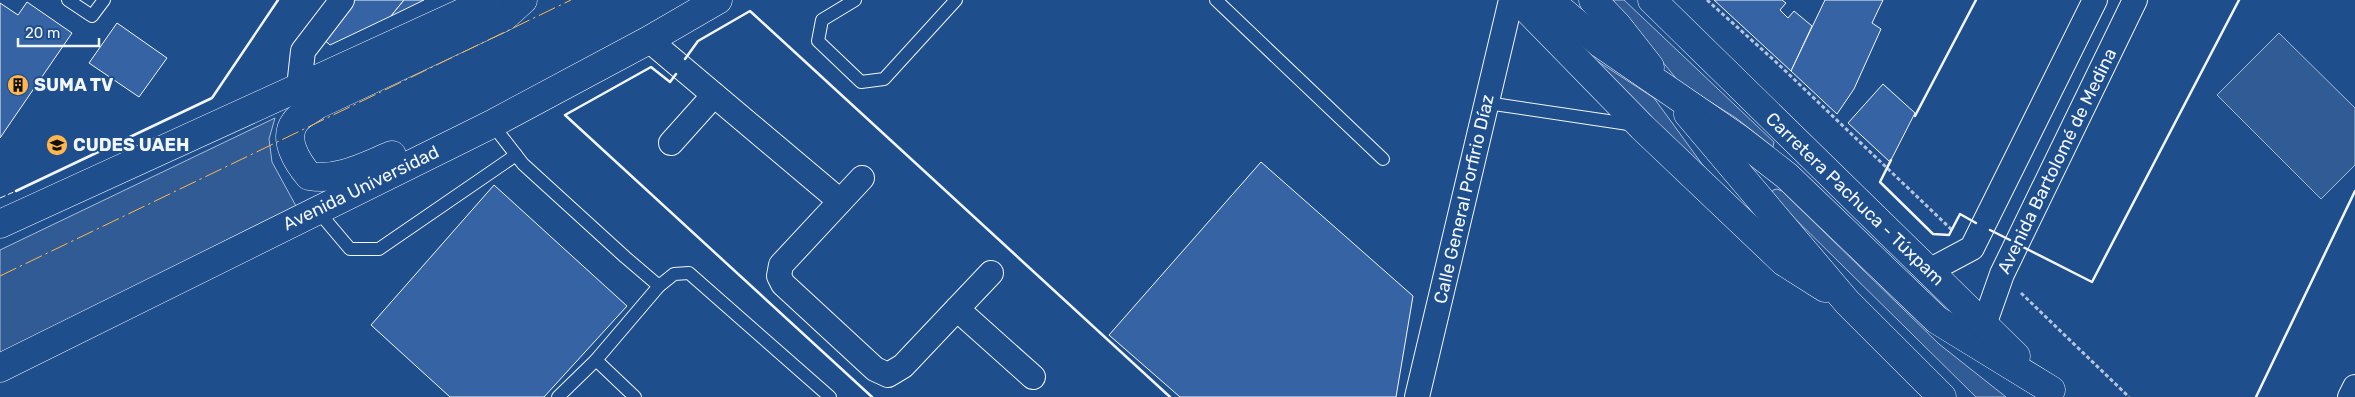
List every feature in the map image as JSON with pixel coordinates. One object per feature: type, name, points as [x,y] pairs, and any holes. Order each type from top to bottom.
[{"type":"main road","points":[[0,224],[490,0]]},
{"type":"main road","points":[[492,124],[430,140],[341,175],[324,179],[309,176],[297,162],[290,138],[294,122],[317,105],[504,17],[523,0]]},
{"type":"main road","name":"Avenida Universidad","points":[[0,368],[492,124],[649,40],[718,0]]},
{"type":"main road","points":[[1518,0],[1642,126],[1784,262],[1847,302]]},
{"type":"main road","points":[[1549,0],[1601,44],[1666,88],[1787,176],[1937,320],[2055,394]]},
{"type":"main road","points":[[1593,0],[1617,26],[1666,88],[1847,302],[1942,397]]},
{"type":"main road","name":"Carretera Pachuca - Túxpam","points":[[1652,0],[2055,394]]},
{"type":"street","points":[[299,87],[303,51],[342,0]]},
{"type":"street","name":"Calle General Porfirio Díaz","points":[[1417,397],[1511,0]]},
{"type":"street","name":"Avenida Bartolomé de Medina","points":[[1972,248],[2095,0]]},
{"type":"street","name":"Avenida Bartolomé de Medina","points":[[1984,324],[2002,274],[2135,0]]},
{"type":"street","points":[[649,40],[840,201]]},
{"type":"street","points":[[670,143],[714,95]]},
{"type":"street","points":[[862,178],[781,265],[779,276],[783,284],[875,368],[888,375],[904,366],[991,273]]},
{"type":"street","points":[[1929,270],[1972,248]]},
{"type":"street","points":[[957,309],[1033,378]]},
{"type":"street","points":[[2350,397],[2355,387]]},
{"type":"lane","points":[[68,0],[92,16],[104,0]]},
{"type":"lane","points":[[855,0],[822,20],[818,41],[862,82],[884,79],[956,0]]},
{"type":"lane","points":[[1216,0],[1382,159]]},
{"type":"lane","points":[[1487,104],[1642,126]]},
{"type":"lane","points":[[492,124],[516,155],[625,257],[659,286]]},
{"type":"lane","points":[[317,210],[350,249],[379,250],[516,155]]},
{"type":"lane","points":[[558,397],[596,360],[659,286],[674,274],[689,273],[830,397]]},
{"type":"lane","points":[[596,360],[635,397]]},
{"type":"path","points":[[1707,0],[1776,62],[1972,248]]},
{"type":"path","points":[[2002,274],[2129,397]]},
{"type":"shaded area","points":[[1612,0],[1624,0],[1774,142],[1773,147],[1736,118],[1679,82]]},
{"type":"shaded area","points":[[2279,33],[2355,108],[2355,165],[2321,199],[2217,95]]},
{"type":"shaded area","points":[[1591,57],[1654,98],[1710,175]]},
{"type":"shaded area","points":[[275,118],[269,139],[272,162],[296,206],[0,355],[0,250]]},
{"type":"shaded area","points":[[1773,190],[1782,191],[1939,344],[2006,397],[1976,397],[1775,199],[1772,194]]},
{"type":"building","points":[[349,0],[404,0],[391,16],[330,45],[321,37]]},
{"type":"building","points":[[404,0],[424,0],[391,16]]},
{"type":"building","points":[[1714,0],[1782,0],[1786,3],[1780,10],[1788,18],[1794,11],[1812,26],[1791,71]]},
{"type":"building","points":[[1825,0],[1883,0],[1872,23],[1881,29],[1854,89],[1837,114],[1791,71]]},
{"type":"building","name":"SUMA TV","points":[[27,2],[72,33],[0,138],[0,3],[18,15]]},
{"type":"building","points":[[117,23],[167,58],[139,97],[89,63]]},
{"type":"building","points":[[1883,84],[1915,113],[1890,162],[1848,123]]},
{"type":"building","points":[[1261,162],[1413,296],[1396,397],[1180,397],[1109,335]]},
{"type":"building","points":[[494,185],[627,306],[544,397],[450,397],[371,325]]},
{"type":"fence","points":[[0,198],[16,191]]},
{"type":"wall","points":[[16,191],[212,98],[278,0]]},
{"type":"wall","points":[[1915,116],[1976,0]]},
{"type":"wall","points":[[2023,247],[2092,282],[2239,0]]},
{"type":"wall","points":[[685,59],[698,41],[750,11],[1170,397]]},
{"type":"wall","points":[[676,74],[670,82],[651,67],[565,115],[872,397]]},
{"type":"wall","points":[[1891,160],[1880,182],[1933,234],[1949,235],[1960,214],[1976,223]]},
{"type":"wall","points":[[2256,397],[2355,191]]},
{"type":"wall","points":[[1990,230],[2010,240]]},
{"type":"power","points":[[0,276],[571,0]]},
{"type":"place","name":"SUMA TV","points":[[18,85]]},
{"type":"place","name":"CUDES UAEH","points":[[57,145]]}]
